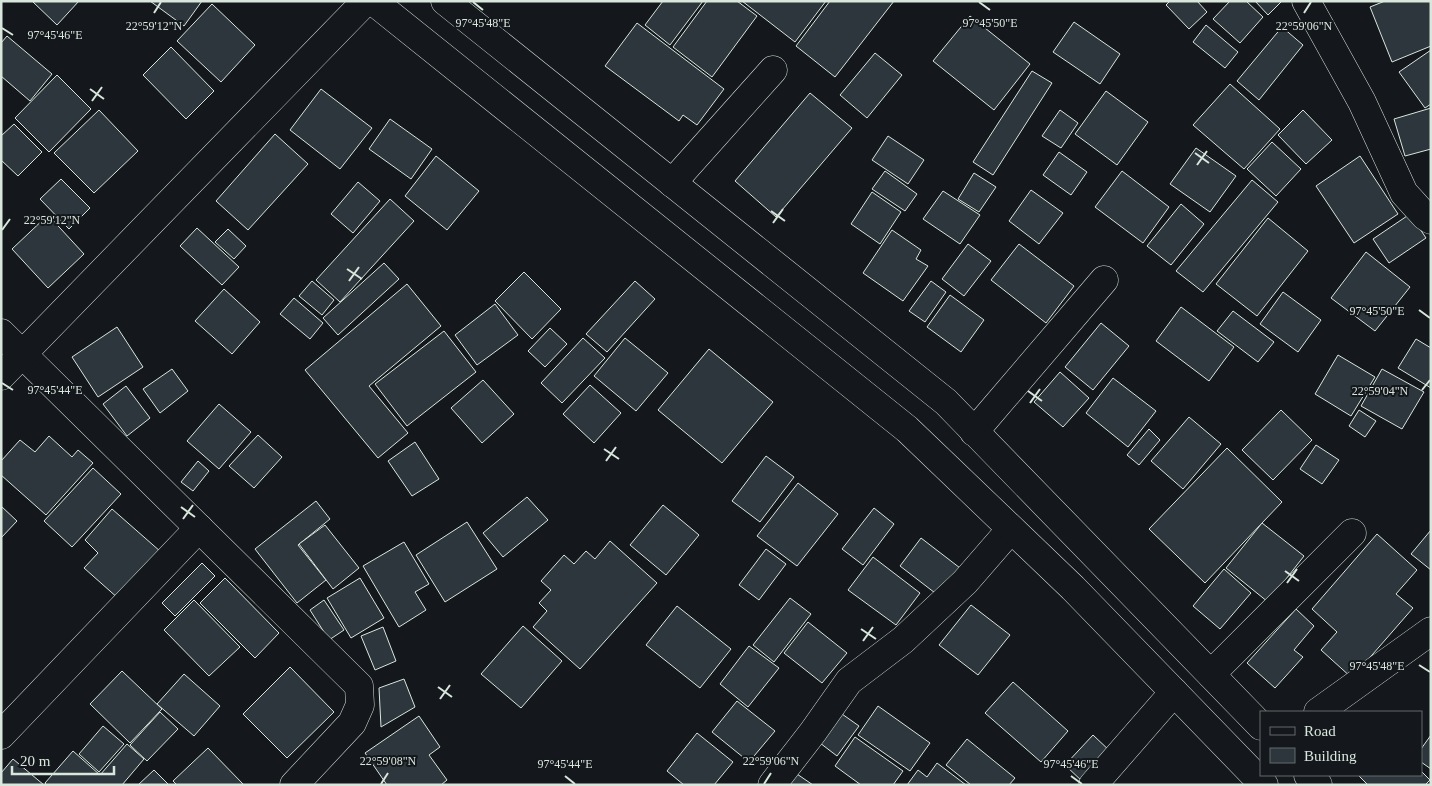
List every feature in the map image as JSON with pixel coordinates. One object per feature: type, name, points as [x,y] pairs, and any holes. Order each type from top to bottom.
[{"type":"main road","points":[[1,376],[366,1]]},
{"type":"main road","points":[[373,1],[907,429],[1073,588],[1264,785]]},
{"type":"main road","points":[[445,1],[946,402],[1260,725]]},
{"type":"main road","points":[[1306,1],[1362,102],[1404,193],[1429,214]]},
{"type":"main road","points":[[672,183],[773,70]]},
{"type":"main road","points":[[974,432],[1104,280]]},
{"type":"main road","points":[[1,333],[359,686],[360,704],[352,723],[294,785]]},
{"type":"main road","points":[[1,736],[199,528]]},
{"type":"main road","points":[[772,785],[814,732],[849,681],[903,640],[965,582],[1011,529]]},
{"type":"main road","points":[[1211,674],[1352,533]]},
{"type":"main road","points":[[1319,711],[1431,631]]},
{"type":"main road","points":[[1093,785],[1174,692]]},
{"type":"main road","points":[[1309,776],[1318,785]]},
{"type":"building","points":[[32,1],[79,1],[57,25]]},
{"type":"building","points":[[150,1],[202,1],[184,26]]},
{"type":"building","points":[[663,1],[703,1],[670,45],[645,25]]},
{"type":"building","points":[[707,1],[737,1],[757,16],[712,77],[673,47]]},
{"type":"building","points":[[742,1],[826,1],[795,42]]},
{"type":"building","points":[[830,1],[894,1],[835,77],[796,46]]},
{"type":"building","points":[[1170,1],[1197,1],[1207,12],[1189,29],[1166,5]]},
{"type":"building","points":[[1230,1],[1246,1],[1263,17],[1240,43],[1213,19]]},
{"type":"building","points":[[1255,1],[1282,1],[1268,15]]},
{"type":"building","points":[[1385,1],[1431,1],[1431,46],[1392,62],[1370,7]]},
{"type":"building","points":[[212,4],[255,45],[221,82],[177,41]]},
{"type":"building","points":[[970,16],[1030,64],[994,110],[933,61]]},
{"type":"building","points":[[1074,22],[1120,54],[1100,84],[1053,52]]},
{"type":"building","points":[[637,23],[724,89],[697,125],[683,115],[679,121],[605,66]]},
{"type":"building","points":[[1206,25],[1238,52],[1225,68],[1193,42]]},
{"type":"building","points":[[1282,27],[1303,45],[1259,100],[1237,81]]},
{"type":"building","points":[[7,36],[52,74],[30,101],[1,76],[1,43]]},
{"type":"building","points":[[171,47],[214,91],[186,119],[143,75]]},
{"type":"building","points":[[1431,50],[1431,104],[1425,108],[1399,72]]},
{"type":"building","points":[[875,53],[902,75],[867,118],[840,95]]},
{"type":"building","points":[[1032,71],[1052,83],[993,175],[973,162]]},
{"type":"building","points":[[57,75],[91,109],[49,152],[15,118]]},
{"type":"building","points":[[1230,84],[1280,129],[1244,169],[1193,125]]},
{"type":"building","points":[[321,89],[372,128],[340,169],[290,130]]},
{"type":"building","points":[[1106,91],[1148,122],[1117,165],[1075,134]]},
{"type":"building","points":[[810,93],[852,128],[776,217],[735,181]]},
{"type":"building","points":[[1431,108],[1431,149],[1405,156],[1394,119]]},
{"type":"building","points":[[99,110],[138,151],[94,193],[54,153]]},
{"type":"building","points":[[1060,110],[1078,123],[1061,148],[1042,136]]},
{"type":"building","points":[[1303,110],[1332,140],[1306,164],[1278,135]]},
{"type":"building","points":[[390,119],[432,149],[411,179],[369,149]]},
{"type":"building","points":[[14,124],[42,152],[18,176],[1,160],[1,136]]},
{"type":"building","points":[[275,134],[308,164],[248,230],[216,201]]},
{"type":"building","points":[[888,136],[924,160],[908,184],[872,160]]},
{"type":"building","points":[[1272,142],[1301,169],[1276,196],[1247,169]]},
{"type":"building","points":[[1196,148],[1236,176],[1210,212],[1170,184]]},
{"type":"building","points":[[1059,152],[1087,172],[1071,195],[1043,175]]},
{"type":"building","points":[[436,156],[479,191],[447,230],[405,196]]},
{"type":"building","points":[[1360,156],[1398,214],[1354,243],[1316,186]]},
{"type":"building","points":[[885,171],[917,194],[905,211],[872,189]]},
{"type":"building","points":[[1122,171],[1169,207],[1143,243],[1095,207]]},
{"type":"building","points":[[974,173],[996,187],[979,212],[958,199]]},
{"type":"building","points":[[61,179],[90,208],[69,229],[40,199]]},
{"type":"building","points":[[1252,180],[1278,202],[1203,292],[1176,271]]},
{"type":"building","points":[[358,182],[380,201],[353,233],[331,214]]},
{"type":"building","points":[[1031,190],[1063,213],[1039,244],[1009,221]]},
{"type":"building","points":[[943,191],[980,215],[960,244],[923,219]]},
{"type":"building","points":[[872,192],[901,212],[880,244],[851,224]]},
{"type":"building","points":[[390,199],[414,221],[340,302],[316,280]]},
{"type":"building","points":[[1181,204],[1204,224],[1171,265],[1147,246]]},
{"type":"building","points":[[1410,214],[1426,238],[1389,263],[1373,239]]},
{"type":"building","points":[[48,215],[84,254],[48,288],[12,249]]},
{"type":"building","points":[[1268,218],[1308,251],[1257,316],[1216,284]]},
{"type":"building","points":[[197,228],[239,267],[222,285],[180,246]]},
{"type":"building","points":[[228,229],[246,246],[234,259],[215,242]]},
{"type":"building","points":[[892,230],[921,250],[916,259],[928,266],[903,301],[863,273]]},
{"type":"building","points":[[968,244],[991,261],[964,296],[942,279]]},
{"type":"building","points":[[1019,244],[1074,286],[1046,323],[991,280]]},
{"type":"building","points":[[1366,252],[1410,287],[1375,331],[1331,298]]},
{"type":"building","points":[[384,263],[399,279],[338,335],[323,318]]},
{"type":"building","points":[[524,272],[561,309],[532,339],[495,301]]},
{"type":"building","points":[[312,281],[334,300],[322,315],[299,296]]},
{"type":"building","points":[[635,281],[655,299],[607,352],[586,334]]},
{"type":"building","points":[[931,281],[946,292],[925,322],[909,311]]},
{"type":"building","points":[[407,284],[441,326],[369,386],[408,433],[378,458],[305,370]]},
{"type":"building","points":[[224,289],[260,322],[232,354],[195,321]]},
{"type":"building","points":[[1283,292],[1321,320],[1298,352],[1260,324]]},
{"type":"building","points":[[950,295],[984,320],[961,352],[927,327]]},
{"type":"building","points":[[294,298],[323,323],[310,339],[280,314]]},
{"type":"building","points":[[495,304],[518,335],[477,365],[455,335]]},
{"type":"building","points":[[1181,307],[1234,347],[1209,381],[1156,341]]},
{"type":"building","points":[[1233,311],[1274,342],[1258,362],[1217,331]]},
{"type":"building","points":[[1101,323],[1129,346],[1093,390],[1065,367]]},
{"type":"building","points":[[117,327],[143,367],[98,397],[72,357]]},
{"type":"building","points":[[550,328],[567,344],[545,367],[528,351]]},
{"type":"building","points":[[444,331],[476,372],[407,426],[375,384]]},
{"type":"building","points":[[583,338],[605,358],[562,403],[541,383]]},
{"type":"building","points":[[625,338],[668,373],[636,411],[594,376]]},
{"type":"building","points":[[1416,339],[1431,348],[1431,388],[1398,368]]},
{"type":"building","points":[[709,349],[773,402],[722,463],[658,410]]},
{"type":"building","points":[[1338,355],[1375,377],[1351,416],[1315,394]]},
{"type":"building","points":[[172,369],[188,391],[160,413],[143,389]]},
{"type":"building","points":[[1382,369],[1424,392],[1402,429],[1361,406]]},
{"type":"building","points":[[1060,372],[1089,398],[1063,427],[1034,402]]},
{"type":"building","points":[[1113,378],[1156,411],[1128,447],[1086,413]]},
{"type":"building","points":[[483,380],[514,414],[482,443],[451,408]]},
{"type":"building","points":[[590,385],[621,413],[594,443],[563,414]]},
{"type":"building","points":[[126,386],[150,418],[127,436],[103,404]]},
{"type":"building","points":[[219,404],[251,432],[219,469],[187,441]]},
{"type":"building","points":[[1281,410],[1312,440],[1273,480],[1242,450]]},
{"type":"building","points":[[1359,410],[1376,421],[1365,437],[1349,426]]},
{"type":"building","points":[[1189,417],[1221,444],[1183,489],[1151,461]]},
{"type":"building","points":[[1149,429],[1160,440],[1139,465],[1127,455]]},
{"type":"building","points":[[258,435],[282,457],[254,488],[229,466]]},
{"type":"building","points":[[49,436],[72,457],[78,450],[93,463],[46,515],[1,475],[1,461],[20,440],[35,452]]},
{"type":"building","points":[[415,442],[439,479],[412,496],[388,461]]},
{"type":"building","points":[[1316,445],[1339,460],[1322,484],[1300,469]]},
{"type":"building","points":[[1227,448],[1282,502],[1205,583],[1149,529]]},
{"type":"building","points":[[766,456],[794,477],[760,522],[732,501]]},
{"type":"building","points":[[198,461],[209,471],[193,491],[181,482]]},
{"type":"building","points":[[93,468],[121,494],[72,547],[44,521]]},
{"type":"building","points":[[798,483],[838,514],[797,566],[757,536]]},
{"type":"building","points":[[527,497],[548,520],[503,557],[483,533]]},
{"type":"building","points":[[316,501],[330,519],[298,545],[326,580],[297,603],[255,549]]},
{"type":"building","points":[[663,505],[699,535],[666,575],[630,545]]},
{"type":"building","points":[[1,506],[17,521],[1,538]]},
{"type":"building","points":[[874,508],[894,524],[863,565],[842,549]]},
{"type":"building","points":[[112,509],[161,552],[119,599],[84,568],[98,553],[85,540]]},
{"type":"building","points":[[467,522],[497,569],[445,602],[416,555]]},
{"type":"building","points":[[1262,523],[1304,556],[1268,602],[1226,568]]},
{"type":"building","points":[[325,525],[359,568],[333,589],[299,544]]},
{"type":"building","points":[[1431,530],[1431,570],[1411,554]]},
{"type":"building","points":[[1377,534],[1417,570],[1396,594],[1413,608],[1352,678],[1321,650],[1337,632],[1312,609]]},
{"type":"building","points":[[921,538],[960,568],[939,596],[900,566]]},
{"type":"building","points":[[610,541],[657,583],[580,669],[533,627],[547,611],[539,603],[551,590],[541,581],[564,555],[574,564],[586,551],[595,559]]},
{"type":"building","points":[[404,542],[429,584],[415,592],[426,610],[399,627],[363,566]]},
{"type":"building","points":[[766,549],[786,564],[759,600],[739,585]]},
{"type":"building","points":[[873,557],[920,593],[896,625],[848,590]]},
{"type":"building","points":[[202,563],[215,576],[175,616],[162,603]]},
{"type":"building","points":[[1224,569],[1251,593],[1220,629],[1193,606]]},
{"type":"building","points":[[225,578],[279,633],[255,658],[200,603]]},
{"type":"building","points":[[360,578],[384,618],[351,638],[327,598]]},
{"type":"building","points":[[790,598],[811,614],[774,662],[753,645]]},
{"type":"building","points":[[194,600],[240,647],[209,676],[164,630]]},
{"type":"building","points":[[324,600],[344,630],[329,640],[310,610]]},
{"type":"building","points":[[971,605],[1010,635],[978,675],[939,645]]},
{"type":"building","points":[[677,606],[731,649],[700,688],[646,645]]},
{"type":"building","points":[[1296,609],[1314,626],[1294,650],[1303,657],[1275,688],[1247,663]]},
{"type":"building","points":[[808,622],[847,653],[822,683],[784,653]]},
{"type":"building","points":[[523,626],[562,661],[521,708],[481,674]]},
{"type":"building","points":[[383,627],[396,661],[375,670],[361,636]]},
{"type":"building","points":[[749,646],[779,668],[748,707],[720,684]]},
{"type":"building","points":[[290,667],[334,712],[287,758],[243,714]]},
{"type":"building","points":[[122,671],[162,709],[130,743],[90,704]]},
{"type":"building","points":[[184,674],[220,706],[194,736],[157,704]]},
{"type":"building","points":[[404,679],[415,707],[381,727],[379,688]]},
{"type":"building","points":[[1013,682],[1068,731],[1041,762],[985,713]]},
{"type":"building","points":[[737,701],[775,731],[749,762],[712,732]]},
{"type":"building","points":[[878,706],[930,743],[910,771],[858,735]]},
{"type":"building","points":[[160,712],[178,729],[147,761],[130,745]]},
{"type":"building","points":[[842,714],[859,726],[837,756],[820,743]]},
{"type":"building","points":[[419,716],[440,747],[429,755],[447,780],[441,785],[387,785],[365,753]]},
{"type":"building","points":[[103,726],[124,744],[99,772],[79,754]]},
{"type":"building","points":[[697,733],[733,762],[714,785],[684,785],[667,771]]},
{"type":"building","points":[[1093,735],[1112,753],[1084,783],[1065,765]]},
{"type":"building","points":[[1431,735],[1431,769],[1422,763],[1422,748]]},
{"type":"building","points":[[855,737],[903,771],[893,785],[861,785],[835,766]]},
{"type":"building","points":[[967,739],[1015,778],[1009,785],[971,785],[946,765]]},
{"type":"building","points":[[127,744],[144,759],[122,785],[47,785],[45,783],[73,751],[100,775]]},
{"type":"building","points":[[208,748],[242,785],[177,785],[173,781]]},
{"type":"building","points":[[13,759],[44,785],[1,785],[1,773]]},
{"type":"building","points":[[937,763],[966,785],[907,785],[918,770],[927,777]]},
{"type":"building","points":[[154,770],[169,785],[138,785]]},
{"type":"building","points":[[1422,772],[1430,780],[1425,785],[1368,785],[1359,776],[1422,776]]},
{"type":"building","points":[[797,774],[813,785],[789,785]]}]
